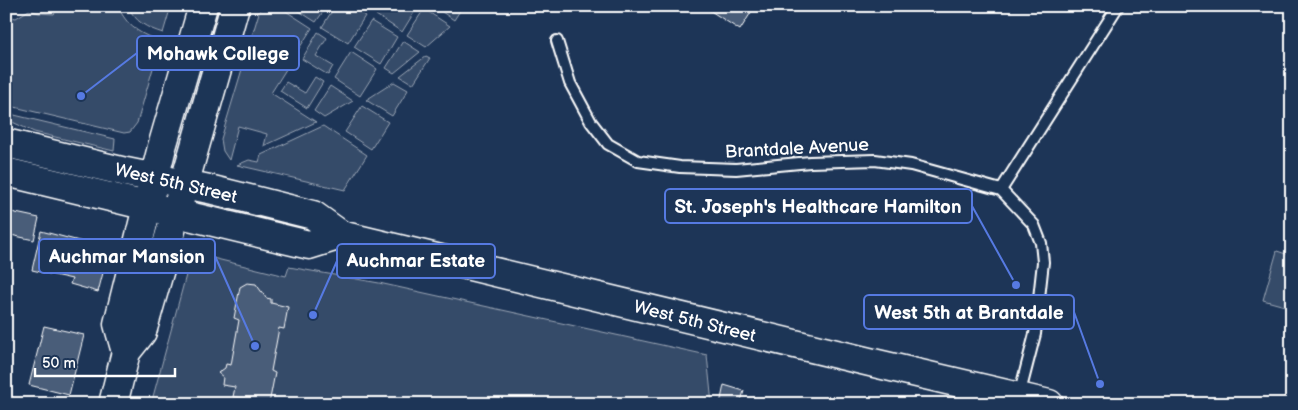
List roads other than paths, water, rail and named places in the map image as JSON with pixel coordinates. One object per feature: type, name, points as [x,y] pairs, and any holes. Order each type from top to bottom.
[{"type":"main road","points":[[126,352],[118,324],[162,147],[203,6]]},
{"type":"main road","points":[[113,404],[126,352],[142,332],[235,6]]},
{"type":"main road","name":"West 5th Street","points":[[6,143],[313,215],[341,235],[1050,404]]},
{"type":"main road","name":"West 5th Street","points":[[6,172],[310,245],[341,235]]},
{"type":"lane","points":[[1019,397],[1034,334],[1043,262],[1041,243],[1034,225],[1001,190],[1118,6]]},
{"type":"lane","name":"Brantdale Avenue","points":[[557,41],[570,82],[591,122],[608,144],[638,162],[680,167],[736,169],[810,162],[874,160],[911,165],[1001,190]]},
{"type":"place","name":"Mohawk College","points":[[81,96]]},
{"type":"place","name":"St. Joseph's Healthcare Hamilton","points":[[1016,285]]},
{"type":"place","name":"Auchmar Estate","points":[[313,315]]},
{"type":"place","name":"Auchmar Mansion","points":[[255,346]]},
{"type":"place","name":"West 5th at Brantdale","points":[[1100,384]]}]
